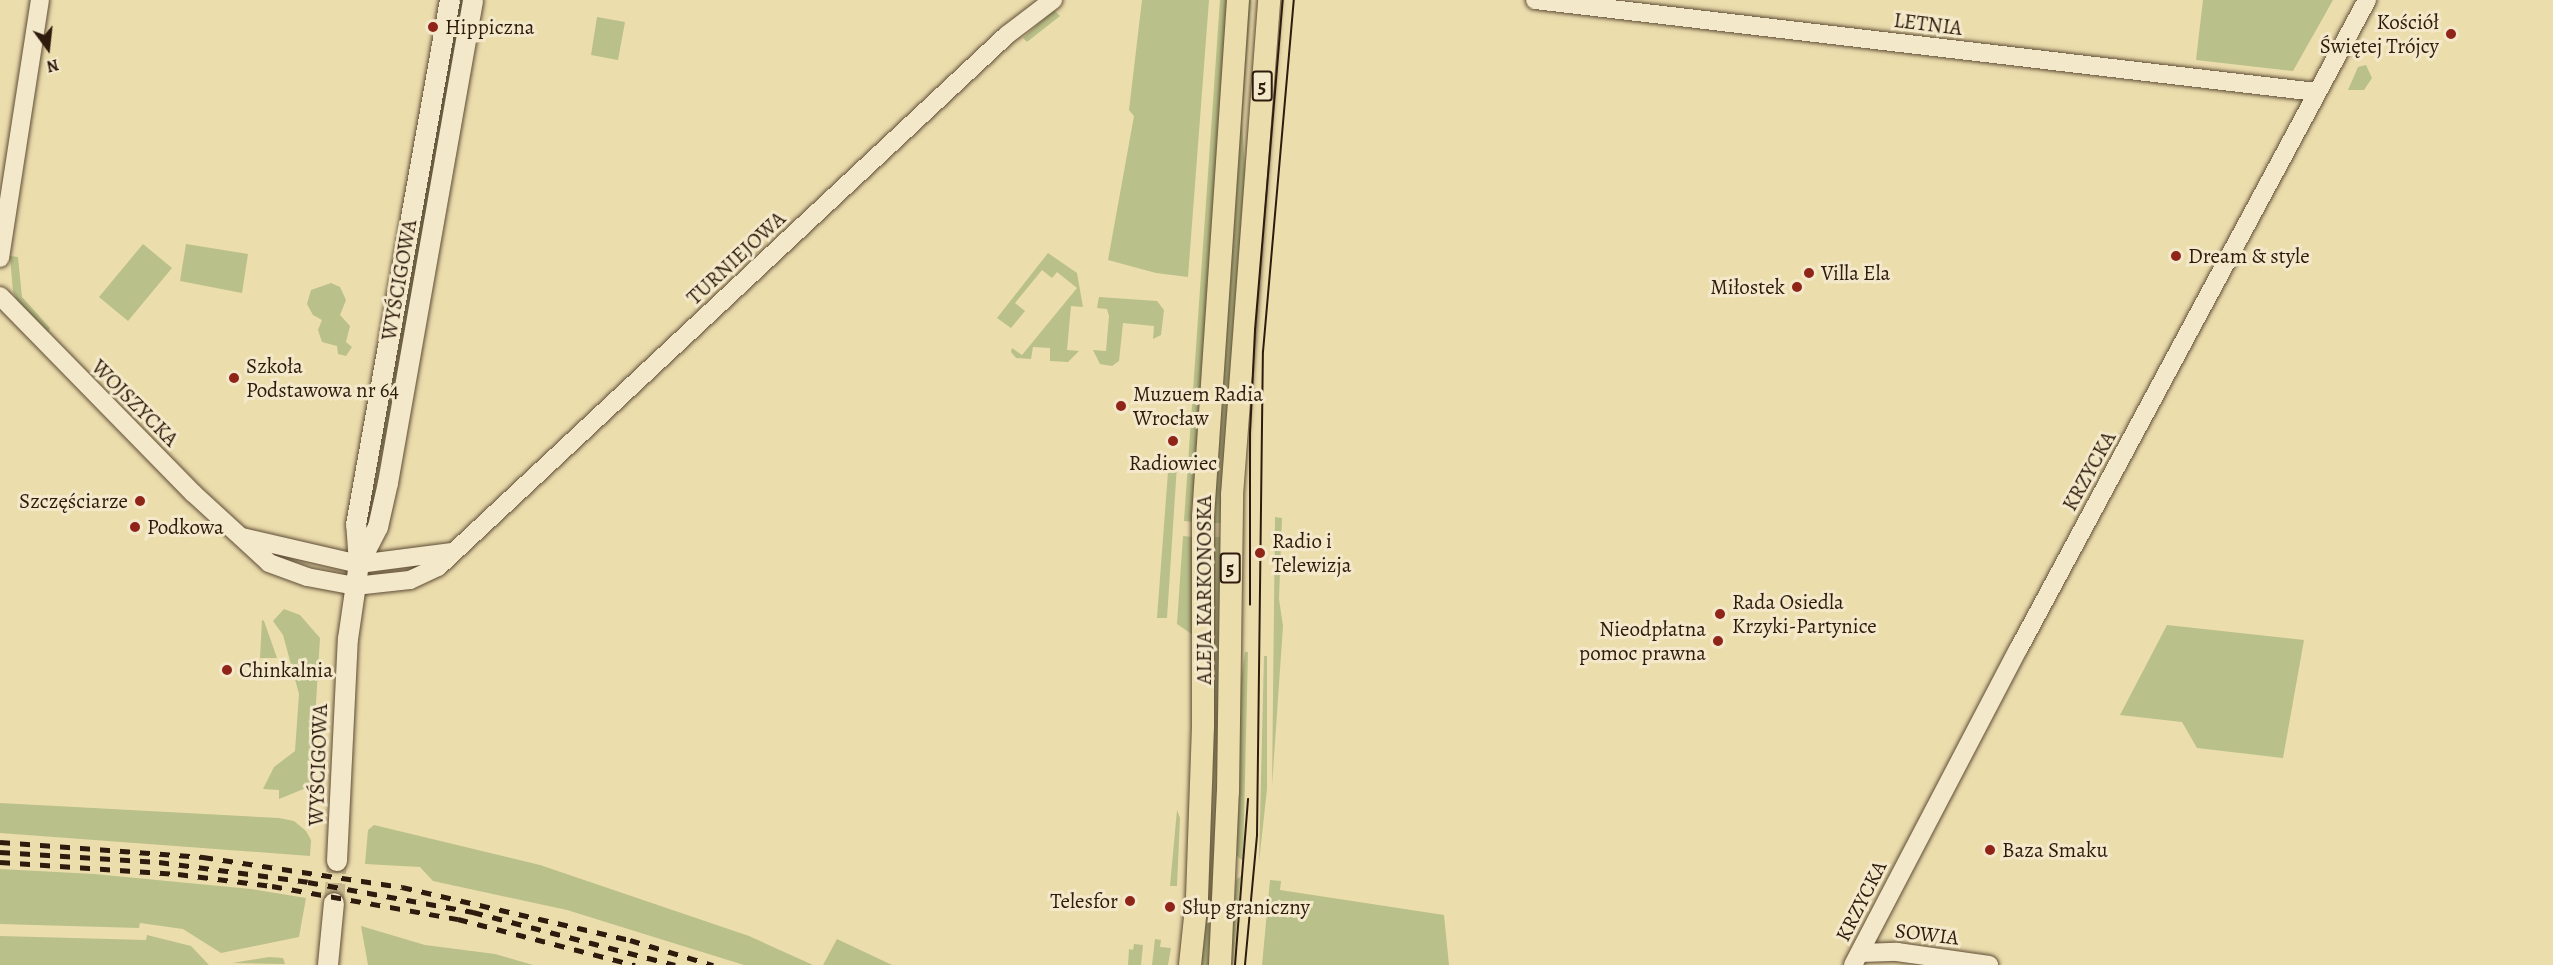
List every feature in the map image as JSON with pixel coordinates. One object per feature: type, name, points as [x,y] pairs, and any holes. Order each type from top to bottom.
[{"type":"main road","name":"WYŚCIGOWA","points":[[338,861],[347,650],[359,564],[356,525],[450,0]]},
{"type":"main road","name":"WYŚCIGOWA","points":[[359,564],[378,528],[388,483],[473,0]]},
{"type":"main road","name":"ALEJA KARKONOSKA","points":[[1190,965],[1197,898],[1202,738],[1204,506],[1238,0]]},
{"type":"main road","name":"ALEJA KARKONOSKA","points":[[1220,965],[1228,792],[1232,495],[1269,0]]},
{"type":"main road","points":[[326,960],[334,903]]},
{"type":"street","points":[[0,258],[40,0]]},
{"type":"street","name":"TURNIEJOWA","points":[[355,586],[410,580],[438,567],[1007,35],[1053,0]]},
{"type":"street","name":"LETNIA","points":[[1535,0],[2316,92]]},
{"type":"street","name":"KRZYCKA","points":[[1856,959],[2367,0]]},
{"type":"street","name":"WOJSZYCKA","points":[[0,296],[193,493],[260,556],[280,569],[355,586]]},
{"type":"street","name":"WOJSZYCKA","points":[[242,537],[359,564]]},
{"type":"street","points":[[359,564],[452,552]]},
{"type":"street","name":"SOWIA","points":[[1856,959],[1897,952],[1989,965]]},
{"type":"green space","points":[[458,0],[465,0],[372,505],[370,503]]},
{"type":"green space","points":[[1142,0],[1209,0],[1188,277],[1156,273],[1108,260],[1134,116],[1129,110]]},
{"type":"green space","points":[[1220,0],[1227,0],[1193,522],[1184,521]]},
{"type":"green space","points":[[1248,0],[1251,0],[1242,121],[1245,171],[1221,523],[1213,523]]},
{"type":"green space","points":[[2203,0],[2333,0],[2293,71],[2196,60]]},
{"type":"green space","points":[[1054,10],[1060,16],[1027,42],[1023,38]]},
{"type":"green space","points":[[597,17],[625,22],[618,60],[591,55]]},
{"type":"green space","points":[[2366,65],[2372,78],[2364,90],[2348,90],[2358,67]]},
{"type":"green space","points":[[143,244],[172,268],[128,321],[99,297]]},
{"type":"green space","points":[[186,244],[248,254],[242,293],[180,281]]},
{"type":"green space","points":[[1048,253],[1077,273],[1083,307],[1071,306],[1067,350],[1079,351],[1068,362],[1050,361],[1050,348],[1033,347],[1031,359],[1016,358],[1011,352],[1012,348],[1022,355],[1077,288],[1057,272],[1052,278],[1042,270],[1015,303],[1025,311],[1011,328],[997,318]]},
{"type":"green space","points":[[10,256],[18,257],[22,297],[50,328],[48,335],[24,312],[13,292]]},
{"type":"green space","points":[[331,283],[340,287],[346,300],[340,315],[350,326],[346,342],[352,347],[346,356],[338,354],[337,346],[322,342],[318,330],[322,320],[313,315],[307,304],[311,290]]},
{"type":"green space","points":[[1099,297],[1157,301],[1164,310],[1161,335],[1153,339],[1154,326],[1123,323],[1119,361],[1112,366],[1100,364],[1093,350],[1106,351],[1109,316],[1107,309],[1097,308]]},
{"type":"green space","points":[[1169,459],[1177,465],[1167,618],[1157,618]]},
{"type":"green space","points":[[1275,517],[1282,518],[1279,599],[1283,626],[1272,786]]},
{"type":"green space","points":[[1183,536],[1193,537],[1193,635],[1177,624]]},
{"type":"green space","points":[[1213,537],[1220,537],[1219,771],[1210,965],[1200,965],[1213,776]]},
{"type":"green space","points":[[284,609],[300,615],[320,638],[311,786],[279,799],[279,790],[263,789],[274,767],[295,751],[299,694],[283,635],[273,621]]},
{"type":"green space","points":[[262,620],[264,621],[277,658],[260,658]]},
{"type":"green space","points":[[2167,625],[2304,640],[2283,758],[2197,748],[2182,722],[2120,715]]},
{"type":"green space","points":[[1245,652],[1248,652],[1243,861],[1237,856],[1238,702]]},
{"type":"green space","points":[[1264,656],[1267,656],[1267,789],[1259,862]]},
{"type":"green space","points":[[0,803],[279,818],[294,821],[306,831],[311,840],[310,856],[0,833]]},
{"type":"green space","points":[[1177,810],[1180,818],[1177,886],[1170,886]]},
{"type":"green space","points":[[374,825],[540,865],[749,936],[813,965],[744,965],[567,910],[433,881],[420,867],[365,864],[368,830]]},
{"type":"green space","points":[[0,869],[94,874],[251,889],[306,898],[299,937],[221,953],[183,929],[140,923],[139,928],[0,924]]},
{"type":"green space","points":[[1241,876],[1233,965],[1230,965],[1236,880]]},
{"type":"green space","points":[[1270,880],[1281,881],[1280,890],[1444,915],[1449,965],[1262,965]]},
{"type":"green space","points":[[361,926],[425,945],[495,954],[533,965],[368,965]]},
{"type":"green space","points":[[147,935],[191,946],[209,965],[0,965],[0,936],[146,940]]},
{"type":"green space","points":[[837,939],[892,965],[823,965]]},
{"type":"green space","points":[[1155,939],[1161,940],[1160,947],[1171,948],[1168,965],[1152,965]]},
{"type":"green space","points":[[1134,944],[1143,945],[1141,965],[1128,965],[1129,949],[1133,950]]},
{"type":"green space","points":[[269,957],[283,958],[285,964],[232,963]]},
{"type":"tunnel","points":[[334,903],[337,861]]},
{"type":"tram line","points":[[1250,605],[1250,433],[1255,330],[1283,0]]},
{"type":"tram line","points":[[1245,965],[1257,835],[1263,352],[1294,0]]},
{"type":"tram line","points":[[1235,965],[1248,800]]},
{"type":"railway","points":[[0,842],[203,857],[402,887],[630,940],[713,965]]},
{"type":"railway","points":[[0,852],[159,862],[308,882],[473,912],[675,965]]},
{"type":"railway","points":[[0,862],[178,874],[272,886],[458,919],[635,965]]},
{"type":"place","name":"Hippiczna","points":[[433,27]]},
{"type":"place","name":"Kościół Świętej Trójcy","points":[[2451,34]]},
{"type":"place","name":"Dream & style","points":[[2176,256]]},
{"type":"place","name":"Villa Ela","points":[[1809,273]]},
{"type":"place","name":"Miłostek","points":[[1797,287]]},
{"type":"place","name":"Szkoła Podstawowa nr 64","points":[[234,378]]},
{"type":"place","name":"Muzuem Radia Wrocław","points":[[1121,406]]},
{"type":"place","name":"Radiowiec","points":[[1173,441]]},
{"type":"place","name":"Szczęściarze","points":[[140,501]]},
{"type":"place","name":"Podkowa","points":[[135,527]]},
{"type":"place","name":"Radio i Telewizja","points":[[1260,553]]},
{"type":"place","name":"Rada Osiedla Krzyki-Partynice","points":[[1720,614]]},
{"type":"place","name":"Nieodpłatna pomoc prawna","points":[[1718,641]]},
{"type":"place","name":"Chinkalnia","points":[[227,670]]},
{"type":"place","name":"Baza Smaku","points":[[1990,850]]},
{"type":"place","name":"Telesfor","points":[[1130,901]]},
{"type":"place","name":"Słup graniczny","points":[[1170,907]]}]
